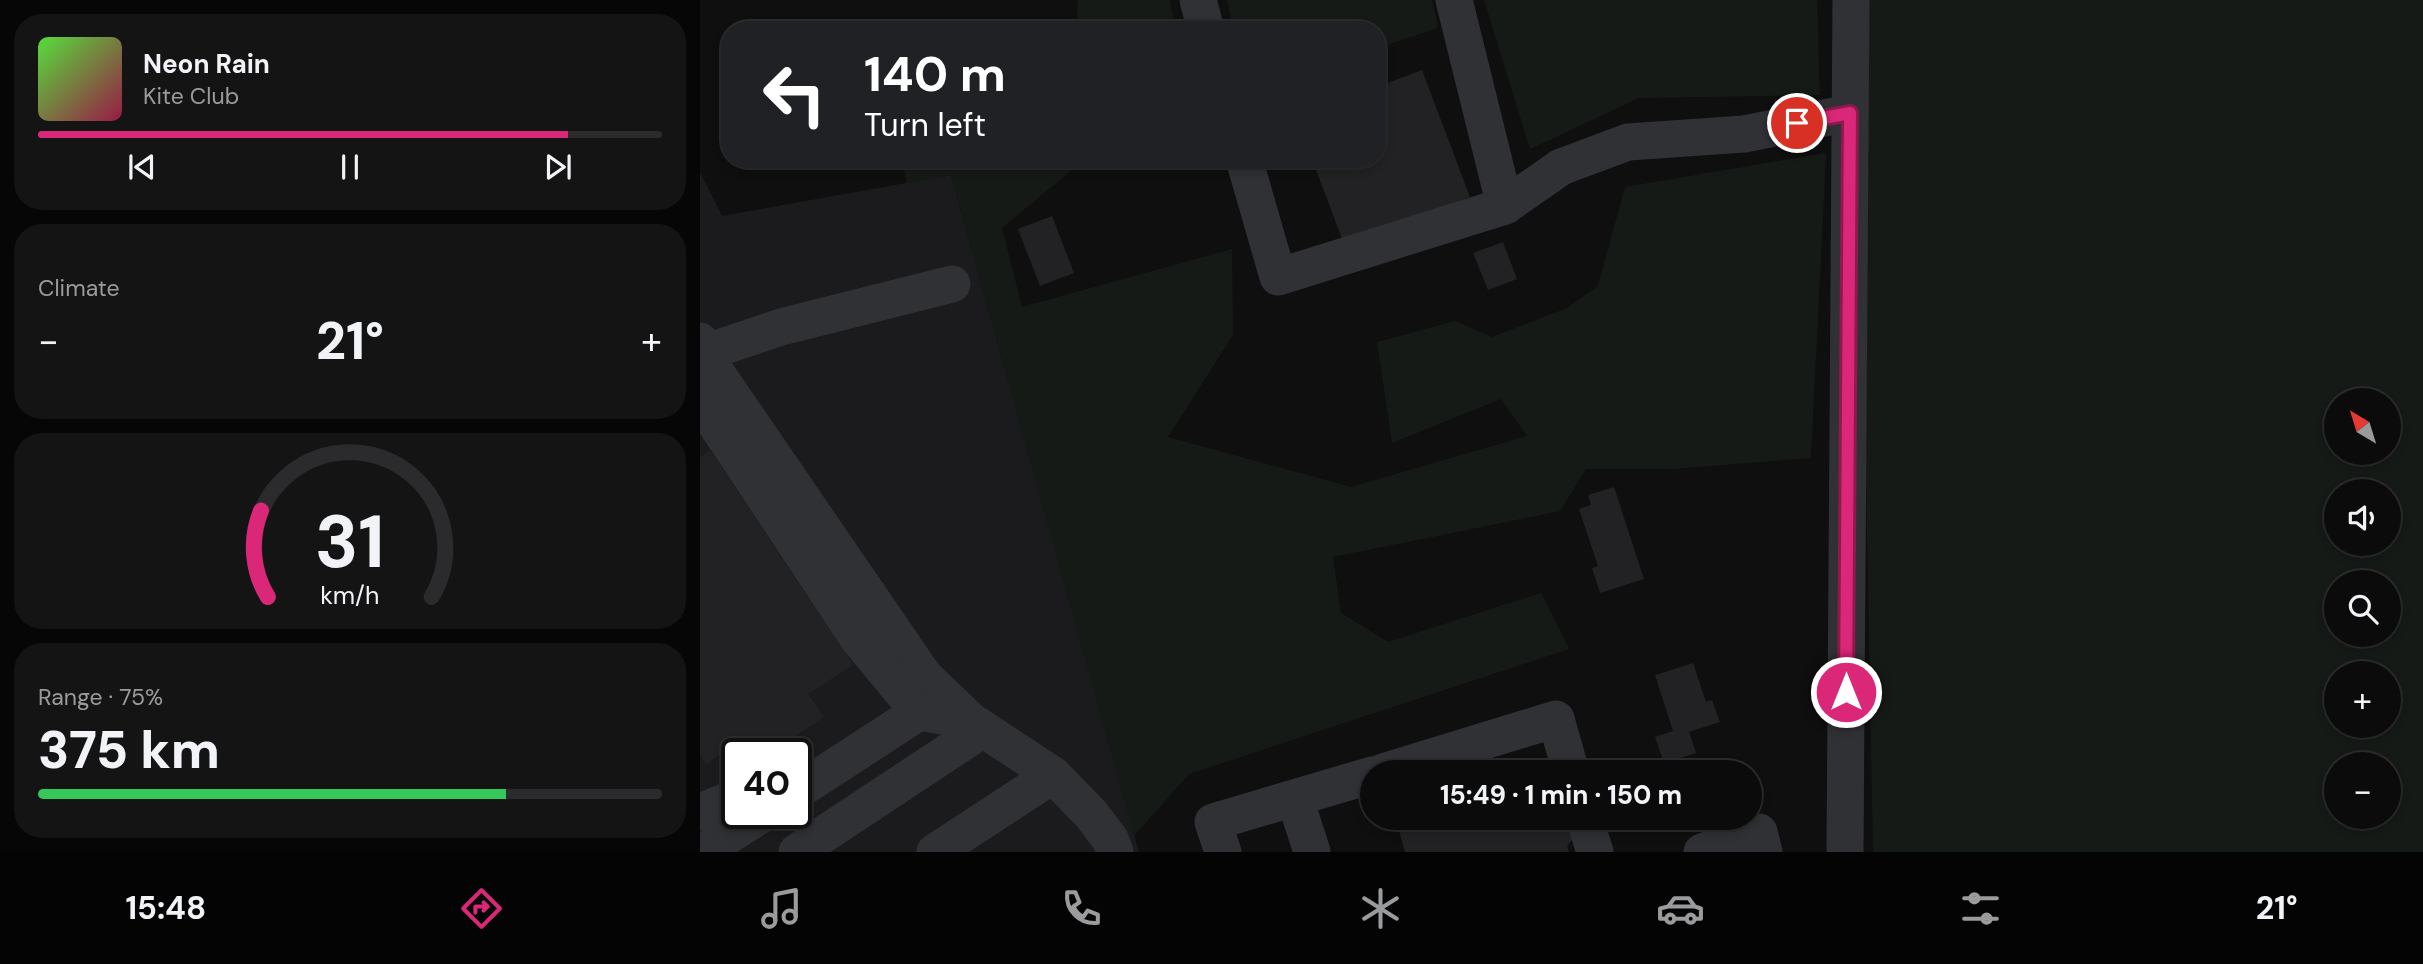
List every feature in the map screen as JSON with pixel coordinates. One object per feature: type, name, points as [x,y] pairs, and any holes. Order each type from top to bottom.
[{"type":"street","points":[[1198,0],[1204,21]]},
{"type":"street","points":[[1454,0],[1504,206]]},
{"type":"street","points":[[1845,852],[1851,0]]},
{"type":"street","points":[[1247,168],[1278,277],[1504,206],[1561,167],[1628,142],[1744,134],[1850,113]]},
{"type":"street","points":[[952,284],[703,346],[713,368],[924,676],[977,725],[1053,775],[1075,795],[1105,848]]},
{"type":"street","points":[[700,400],[859,640],[912,704],[977,725]]},
{"type":"street","points":[[812,757],[912,704]]},
{"type":"street","points":[[812,780],[912,704]]},
{"type":"street","points":[[1422,760],[1556,719],[1568,760]]},
{"type":"street","points":[[797,852],[977,725]]},
{"type":"street","points":[[935,852],[1053,775]]},
{"type":"street","points":[[1223,852],[1213,822],[1360,779]]},
{"type":"street","points":[[1295,799],[1312,852]]},
{"type":"street","points":[[700,813],[721,804]]},
{"type":"street","points":[[703,852],[739,829]]},
{"type":"street","points":[[1588,830],[1595,852]]},
{"type":"street","points":[[1702,852],[1759,832],[1764,852]]},
{"type":"shaded area","points":[[1078,0],[1170,0],[1174,21],[1077,21]]},
{"type":"shaded area","points":[[1227,0],[1432,0],[1438,28],[1386,45],[1386,21],[1231,21]]},
{"type":"shaded area","points":[[1484,0],[1817,0],[1820,95],[1639,98],[1530,149]]},
{"type":"shaded area","points":[[1857,0],[2423,0],[2423,852],[1873,852]]},
{"type":"shaded area","points":[[1826,153],[1811,458],[1672,469],[1586,469],[1560,511],[1333,557],[1341,613],[1388,642],[1541,593],[1569,649],[1189,774],[1134,836],[951,175],[907,183],[903,168],[1074,168],[1002,228],[1022,307],[1232,249],[1233,335],[1168,437],[1351,487],[1527,436],[1501,399],[1392,443],[1377,342],[1455,321],[1492,337],[1567,308],[1598,286],[1625,187]]},
{"type":"shaded area","points":[[700,172],[722,216],[951,175],[1139,852],[700,852]]},
{"type":"building","points":[[1422,70],[1470,197],[1344,244],[1315,168],[1386,168],[1386,84]]},
{"type":"building","points":[[1052,216],[1074,273],[1040,286],[1018,229]]},
{"type":"building","points":[[1503,242],[1517,279],[1488,290],[1473,253]]},
{"type":"building","points":[[710,450],[853,665],[808,694],[824,717],[792,738],[721,738],[721,754],[706,764],[700,755],[700,457]]},
{"type":"building","points":[[1614,487],[1644,579],[1600,593],[1592,568],[1598,566],[1579,509],[1591,505],[1588,495]]},
{"type":"building","points":[[1693,663],[1706,702],[1712,700],[1720,722],[1689,732],[1696,753],[1674,760],[1663,760],[1655,737],[1673,731],[1655,675]]},
{"type":"building","points":[[1399,830],[1570,830],[1573,839],[1567,846],[1569,852],[1405,852]]},
{"type":"route","points":[[1797,123],[1850,113],[1846,692]]}]
